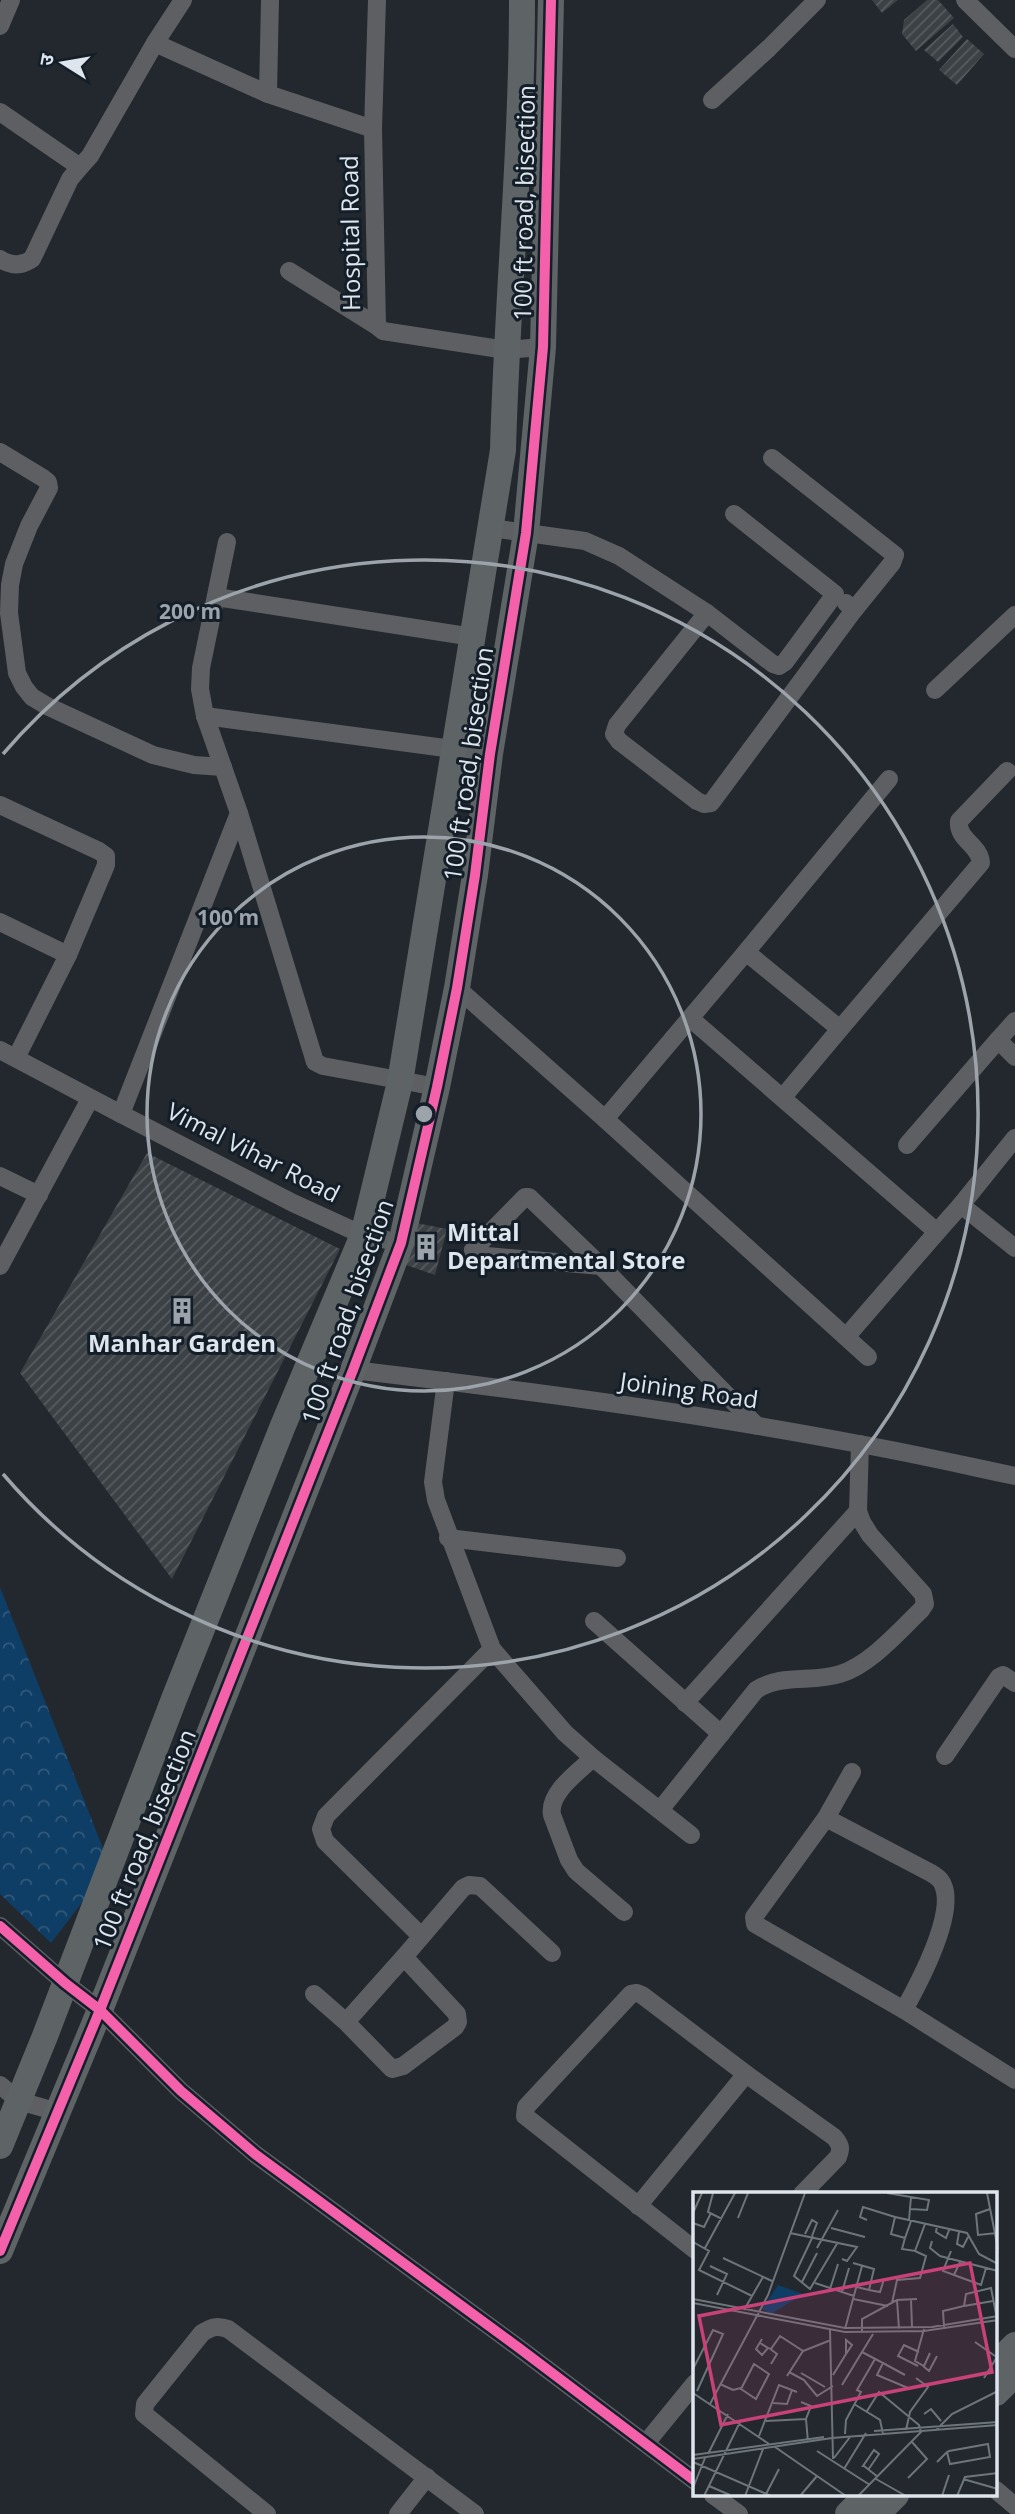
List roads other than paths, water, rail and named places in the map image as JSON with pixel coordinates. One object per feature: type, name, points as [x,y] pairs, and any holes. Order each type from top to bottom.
[{"type":"street","points":[[0,259],[18,264],[32,259],[71,179],[90,156],[183,0]]},
{"type":"street","points":[[268,94],[270,0]]},
{"type":"street","points":[[373,128],[377,0]]},
{"type":"street","name":"100 ft road, bisection","points":[[0,2146],[9,2093],[65,1983],[282,1428],[363,1235],[400,1082],[503,450],[506,351],[522,90],[522,0]]},
{"type":"street","name":"100 ft road, bisection","points":[[0,2251],[100,2010],[354,1370],[401,1243],[457,988],[490,754],[526,533],[543,347],[551,0]]},
{"type":"street","points":[[712,100],[817,0]]},
{"type":"street","points":[[965,0],[1015,49]]},
{"type":"street","name":"Hospital Road","points":[[155,43],[268,94],[373,128],[377,326],[383,331],[506,351],[543,347]]},
{"type":"street","points":[[0,112],[80,167]]},
{"type":"street","points":[[289,271],[377,326]]},
{"type":"street","points":[[0,452],[43,478],[48,482],[49,488],[20,547],[10,585],[9,613],[17,673],[24,687],[32,697],[47,706],[153,755],[194,765],[223,767]]},
{"type":"street","points":[[707,613],[617,725],[614,734],[618,741],[704,804],[711,803],[892,563],[895,555],[772,458]]},
{"type":"street","points":[[734,514],[854,610]]},
{"type":"street","points":[[491,528],[585,541],[619,556],[707,613],[779,666],[785,662],[835,594]]},
{"type":"street","points":[[227,542],[201,668],[200,690],[205,716],[239,813],[315,1062],[400,1082],[437,1087]]},
{"type":"street","points":[[216,597],[473,637]]},
{"type":"street","points":[[935,690],[1015,615]]},
{"type":"street","points":[[205,716],[490,754]]},
{"type":"street","points":[[783,1097],[981,863],[979,854],[960,833],[959,821],[1007,771]]},
{"type":"street","points":[[605,1119],[889,779]]},
{"type":"street","points":[[0,805],[106,856],[106,865],[68,955],[8,1054]]},
{"type":"street","points":[[121,1114],[239,813]]},
{"type":"street","points":[[0,922],[68,955]]},
{"type":"street","points":[[746,952],[840,1029]]},
{"type":"street","points":[[457,988],[868,1357]]},
{"type":"street","points":[[691,1019],[937,1232]]},
{"type":"street","points":[[907,1144],[1015,1021]]},
{"type":"street","points":[[998,1041],[1015,1057]]},
{"type":"street","name":"Vimal Vihar Road","points":[[8,1054],[293,1203],[363,1235],[401,1243]]},
{"type":"street","points":[[0,1266],[90,1099]]},
{"type":"street","points":[[846,1337],[961,1205],[1015,1138]]},
{"type":"street","points":[[0,1176],[39,1195]]},
{"type":"street","points":[[601,1266],[475,1255],[473,1250],[527,1196],[601,1266],[757,1426]]},
{"type":"street","points":[[961,1205],[1015,1248]]},
{"type":"street","name":"Joining Road","points":[[354,1370],[757,1426],[1015,1476]]},
{"type":"street","points":[[446,1381],[433,1482],[436,1500],[492,1649],[565,1733],[691,1835]]},
{"type":"street","points":[[282,1428],[324,1444]]},
{"type":"street","points":[[660,1810],[756,1690],[780,1679],[824,1678],[842,1674],[860,1665],[925,1604],[923,1594],[870,1535],[858,1511],[860,1444]]},
{"type":"street","points":[[685,1703],[858,1511]]},
{"type":"street","points":[[449,1538],[617,1558]]},
{"type":"street","points":[[232,1554],[274,1572]]},
{"type":"street","points":[[594,1621],[720,1734]]},
{"type":"street","points":[[421,1936],[325,1840],[321,1829],[326,1816],[492,1649]]},
{"type":"street","points":[[945,1756],[999,1677],[1003,1675],[1015,1683]]},
{"type":"street","points":[[593,1758],[556,1795],[551,1809],[552,1815],[569,1860],[576,1871],[624,1912]]},
{"type":"street","points":[[852,1772],[826,1818],[754,1917],[755,1924],[904,2010],[1015,2081]]},
{"type":"street","points":[[826,1818],[931,1873],[944,1886],[943,1916],[928,1965],[904,2010]]},
{"type":"street","points":[[346,2022],[463,1888],[474,1884],[480,1886],[552,1953]]},
{"type":"street","points":[[0,1926],[100,2010],[181,2091],[254,2154],[693,2479]]},
{"type":"street","points":[[314,1994],[393,2069],[403,2066],[457,2024],[457,2014],[404,1957]]},
{"type":"street","points":[[693,2248],[525,2116],[526,2107],[634,1993],[642,1995],[840,2144],[838,2157],[804,2192]]},
{"type":"street","points":[[638,2206],[746,2074]]},
{"type":"street","points":[[9,2093],[58,2112]]},
{"type":"street","points":[[267,2514],[144,2414],[145,2404],[202,2333],[211,2327],[228,2329],[474,2514]]},
{"type":"street","points":[[998,2362],[1015,2345]]},
{"type":"street","points":[[998,2391],[1015,2374]]},
{"type":"street","points":[[646,2443],[693,2385]]},
{"type":"street","points":[[398,2514],[426,2477]]},
{"type":"street","points":[[998,2492],[1015,2506]]},
{"type":"street","points":[[714,2496],[739,2514]]},
{"type":"street","points":[[848,2514],[866,2496]]},
{"type":"street","points":[[877,2514],[895,2496]]},
{"type":"place","name":"Mittal Departmental Store","points":[[426,1247]]},
{"type":"place","name":"Manhar Garden","points":[[182,1311]]}]
